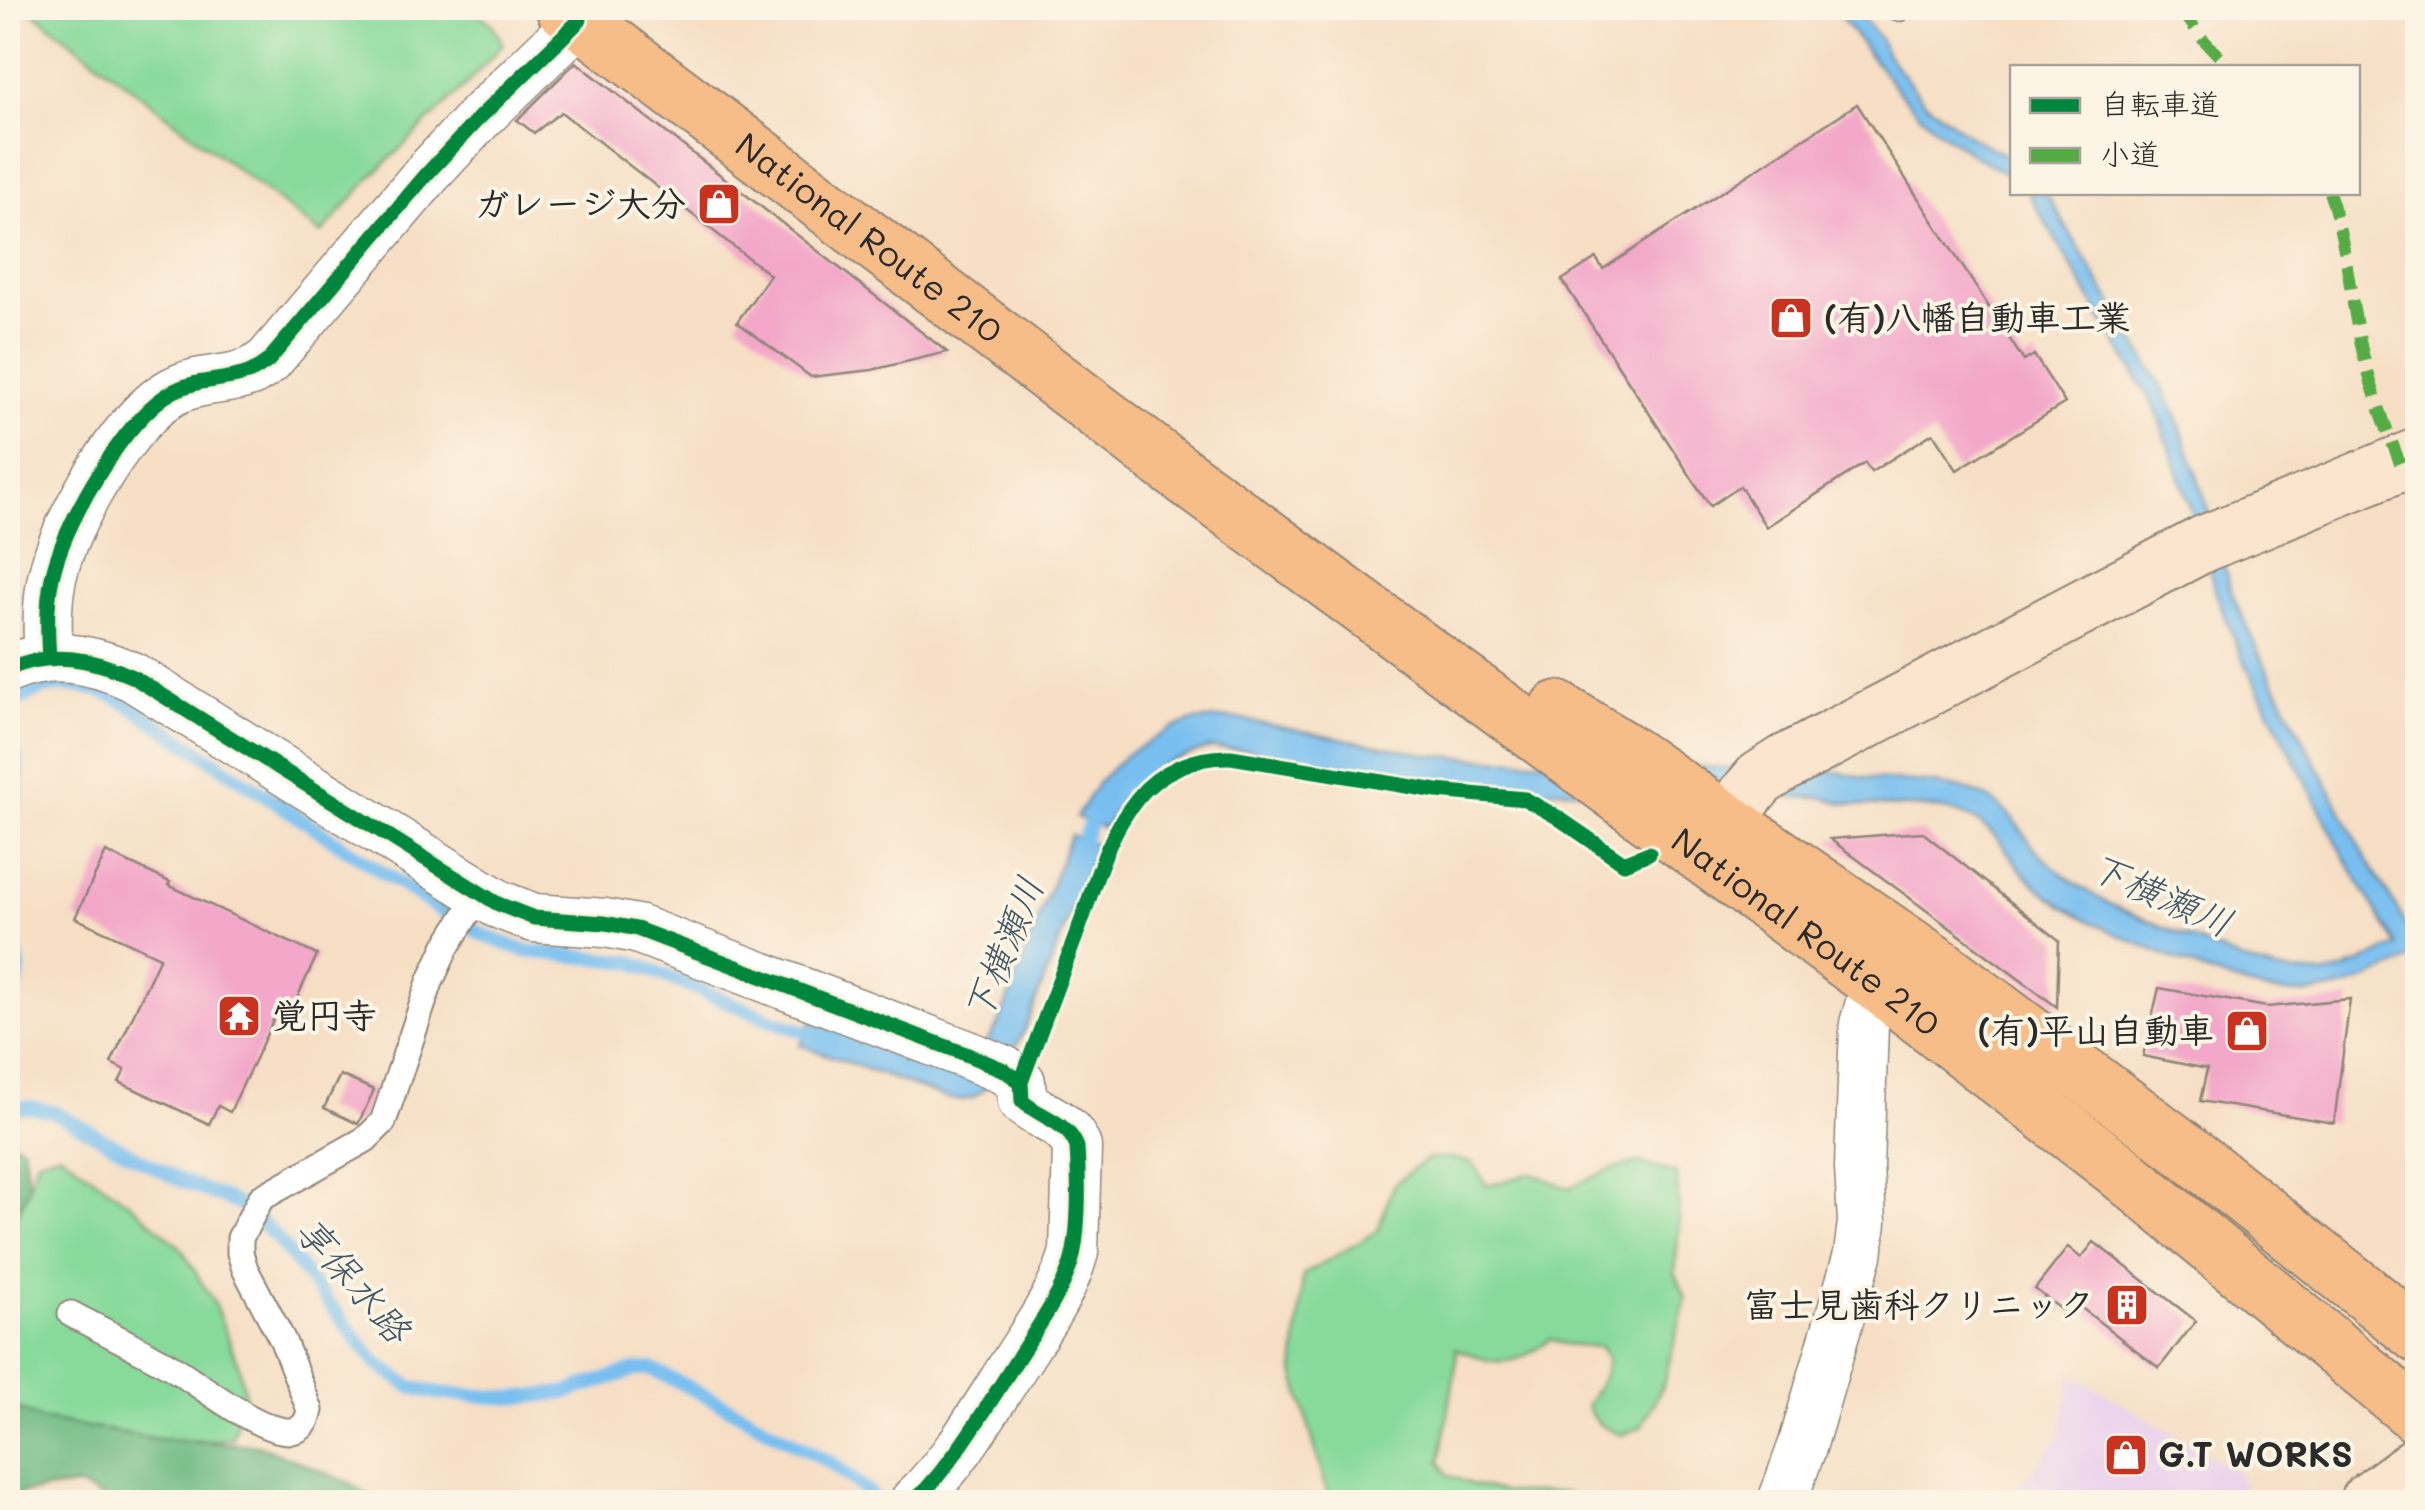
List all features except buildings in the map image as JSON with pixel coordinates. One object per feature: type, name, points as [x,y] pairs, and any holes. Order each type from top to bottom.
[{"type":"highway","name":"National Route 210","points":[[572,14],[1174,469],[1876,982],[2102,1157],[2418,1416]]},
{"type":"highway","name":"National Route 210","points":[[1174,469],[1607,740],[1942,968],[2250,1201],[2418,1335]]},
{"type":"street","points":[[28,663],[48,616],[55,566],[72,523],[128,432],[157,401],[172,392],[204,380],[248,373],[268,361],[426,174],[572,14]]},
{"type":"street","points":[[1726,819],[1760,780],[1785,764],[2203,544],[2418,456]]},
{"type":"street","points":[[28,663],[65,657],[103,664],[132,677],[507,908],[534,918],[605,922],[637,929],[984,1062],[1021,1082],[1022,1101],[1064,1126],[1077,1147],[1074,1252],[1070,1268],[982,1416],[952,1460],[914,1502]]},
{"type":"street","points":[[1782,1502],[1858,1255],[1862,1222],[1864,1024],[1876,982]]},
{"type":"street","points":[[2368,1502],[2418,1464]]},
{"type":"lane","points":[[71,1314],[170,1366],[264,1424],[288,1431],[304,1425],[310,1410],[283,1341],[245,1269],[240,1238],[261,1198],[366,1139],[383,1122],[430,982],[446,947],[480,893]]},
{"type":"shaded area","name":"G.T WORKS","points":[[2072,1374],[2239,1473],[2244,1487],[2225,1502],[2007,1502],[2060,1436]]},
{"type":"green space","points":[[28,8],[471,8],[492,24],[503,44],[370,178],[321,234]]},
{"type":"green space","points":[[8,1139],[23,1147],[29,1186],[8,1234]]},
{"type":"green space","points":[[60,1153],[133,1206],[181,1248],[214,1303],[238,1363],[245,1395],[232,1438],[159,1439],[40,1419],[8,1404],[8,1235],[37,1159]]},
{"type":"green space","points":[[1427,1159],[1473,1163],[1487,1186],[1532,1173],[1568,1188],[1612,1169],[1640,1163],[1677,1174],[1679,1225],[1675,1272],[1686,1298],[1663,1385],[1641,1427],[1622,1435],[1593,1418],[1587,1406],[1608,1359],[1600,1347],[1550,1339],[1529,1354],[1506,1361],[1484,1359],[1456,1349],[1440,1462],[1448,1475],[1505,1493],[1565,1493],[1595,1502],[1330,1502],[1294,1372],[1303,1275],[1378,1231],[1393,1185]]},
{"type":"green space","points":[[8,1404],[40,1419],[159,1439],[258,1445],[348,1482],[380,1502],[110,1502],[77,1486],[21,1493],[18,1502],[8,1502]]},
{"type":"water","points":[[1834,8],[1855,8],[1926,103],[1972,138],[2010,157],[2010,175],[1934,127],[1891,82]]},
{"type":"water","points":[[2029,195],[2047,195],[2162,387],[2177,417],[2204,496],[2232,594],[2261,658],[2365,856],[2412,934],[2417,931],[2417,955],[2357,983],[2317,993],[2274,992],[2181,962],[2080,916],[2051,898],[1981,824],[1936,809],[1861,805],[1826,798],[1456,787],[1249,750],[1209,748],[1166,763],[1153,772],[1122,800],[1105,828],[1076,817],[1099,781],[1126,755],[1193,721],[1233,718],[1430,755],[1838,772],[1952,787],[1989,799],[2006,812],[2046,860],[2109,904],[2246,962],[2277,971],[2320,975],[2342,971],[2397,946],[2346,860],[2241,655],[2218,599],[2156,410]]},
{"type":"water","points":[[1070,835],[1097,845],[1024,1032],[1001,1069],[979,1094],[965,1100],[946,1098],[800,1045],[813,1019],[985,1045],[999,1023]]},
{"type":"waterway","name":"下横瀬川","points":[[8,707],[48,688],[75,686],[104,692],[485,936],[525,951],[632,962],[820,1037]]},
{"type":"waterway","name":"享保水路","points":[[8,742],[17,772],[8,823]]},
{"type":"waterway","name":"下横瀬川","points":[[1077,855],[1099,807]]},
{"type":"waterway","name":"享保水路","points":[[8,934],[19,973],[8,995]]},
{"type":"waterway","name":"享保水路","points":[[8,1108],[54,1112],[175,1178],[247,1208],[274,1235],[377,1364],[411,1387],[436,1393],[512,1398],[564,1393],[635,1370],[652,1369],[831,1463],[877,1502]]},
{"type":"marked path","points":[[580,20],[596,8]]},
{"type":"marked path","points":[[2180,8],[2227,65]]},
{"type":"marked path","points":[[2330,195],[2365,360],[2400,463]]},
{"type":"cycle path","points":[[49,658],[49,600],[62,545],[86,495],[138,421],[174,391],[248,373],[268,361],[426,175],[580,20]]},
{"type":"cycle path","points":[[8,669],[55,658],[87,661],[118,670],[498,904],[534,918],[637,929],[963,1053],[1004,1070],[1021,1082]]},
{"type":"cycle path","points":[[914,1502],[982,1414],[1048,1312],[1071,1263],[1077,1222],[1077,1147],[1067,1131],[1022,1101],[1021,1082],[1105,855],[1127,812],[1156,780],[1205,759],[1231,757],[1437,791],[1525,799],[1624,863],[1649,853]]},
{"type":"place","name":"ガレージ大分","points":[[719,204]]},
{"type":"place","name":"(有)八幡自動車工業","points":[[1791,318]]},
{"type":"place","name":"覚円寺","points":[[239,1016]]},
{"type":"place","name":"(有)平山自動車","points":[[2247,1031]]},
{"type":"place","name":"富士見歯科クリニック","points":[[2127,1305]]},
{"type":"place","name":"G.T WORKS","points":[[2126,1455]]}]
